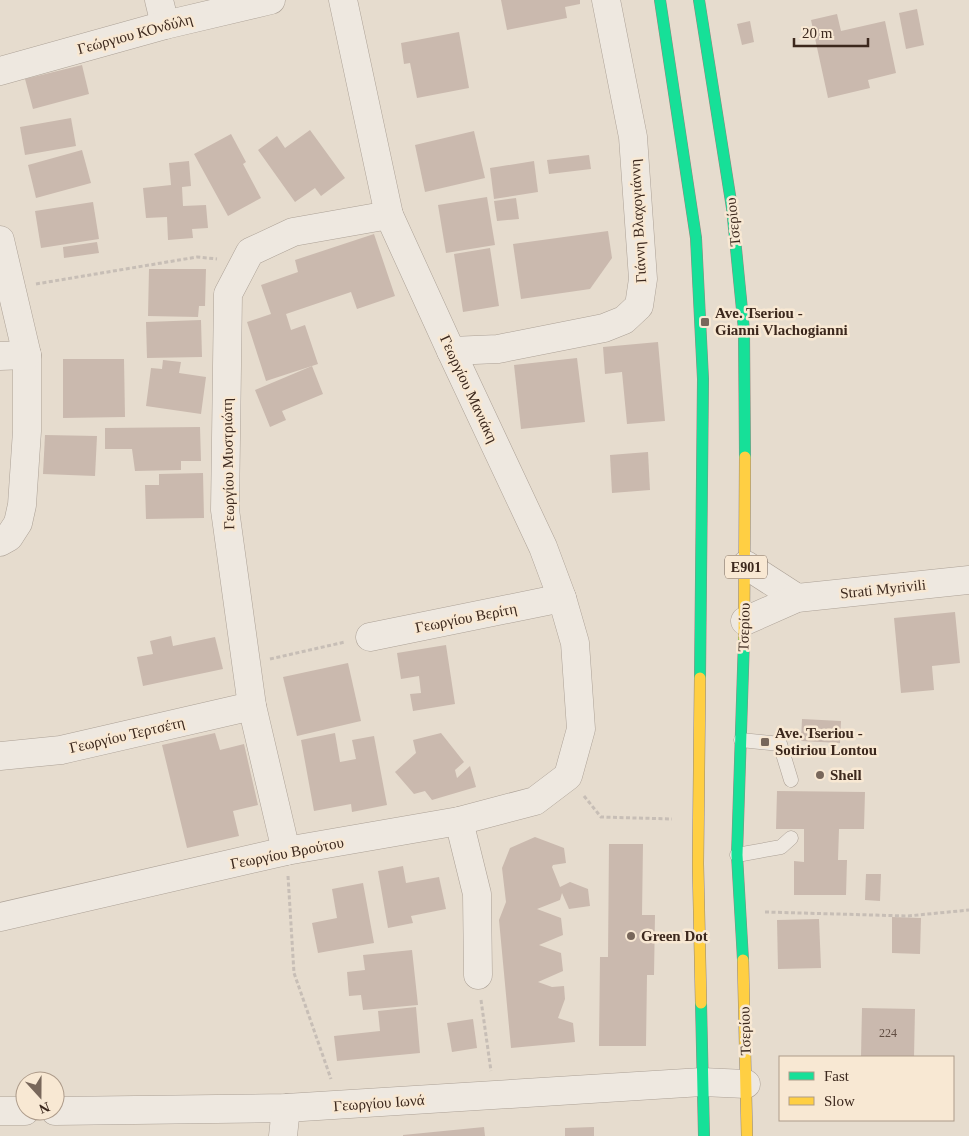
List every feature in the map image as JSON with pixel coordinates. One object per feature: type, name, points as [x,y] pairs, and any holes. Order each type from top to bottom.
[{"type":"main road","points":[[660,0],[682,134],[697,247],[703,379],[698,820],[704,1136]]},
{"type":"main road","name":"Τσερίου","points":[[699,0],[732,208],[744,330],[746,565],[737,855],[741,911],[747,1136]]},
{"type":"street","name":"Γεώργιου ΚΟνδύλη","points":[[0,70],[162,13],[271,0]]},
{"type":"street","name":"Γεωργίου Μανιάκη","points":[[343,0],[389,215],[451,352],[543,546],[562,598],[575,643],[581,729],[568,776]]},
{"type":"street","name":"Γιάννη Βλαχογιάννη","points":[[451,352],[498,349],[604,328],[624,320],[639,306],[643,279],[633,137],[606,0]]},
{"type":"street","name":"Γεωργίου Μυστριώτη","points":[[286,851],[252,706],[225,510],[228,294],[250,252],[293,232],[389,215]]},
{"type":"street","points":[[0,240],[27,355],[27,431],[22,505],[18,523],[9,537],[0,542]]},
{"type":"street","points":[[0,356],[27,355]]},
{"type":"street","points":[[746,565],[797,598]]},
{"type":"street","name":"Strati Myrivili","points":[[745,621],[797,598],[969,580]]},
{"type":"street","name":"Γεωργίου Βερίτη","points":[[370,637],[562,598]]},
{"type":"street","name":"Γεωργίου Τερτσέτη","points":[[0,756],[61,750],[252,706]]},
{"type":"street","name":"Γεωργίου Βρούτου","points":[[0,917],[286,851],[458,821],[534,801],[568,776]]},
{"type":"street","points":[[458,821],[477,894],[478,975]]},
{"type":"street","name":"Γεωργίου Ιωνά","points":[[65,1110],[286,1108],[702,1082],[746,1084]]},
{"type":"street","points":[[284,1136],[286,1108]]},
{"type":"street","points":[[0,1111],[15,1111]]},
{"type":"lane","points":[[741,740],[780,744],[791,780]]},
{"type":"lane","points":[[737,855],[781,847],[791,838]]},
{"type":"path","points":[[11,288],[197,257],[245,262]]},
{"type":"path","points":[[246,664],[370,637]]},
{"type":"path","points":[[568,776],[601,817],[698,820]]},
{"type":"path","points":[[286,851],[294,973],[341,1105]]},
{"type":"path","points":[[741,911],[908,916],[969,910]]},
{"type":"path","points":[[478,975],[494,1096]]},
{"type":"building","points":[[501,0],[580,0],[580,4],[565,7],[567,18],[507,30]]},
{"type":"building","points":[[917,9],[924,45],[906,49],[899,13]]},
{"type":"building","points":[[837,14],[841,31],[885,21],[896,73],[868,80],[870,88],[828,98],[811,20]]},
{"type":"building","points":[[750,21],[754,42],[742,45],[737,24]]},
{"type":"building","points":[[459,32],[469,88],[417,98],[410,63],[404,64],[401,43]]},
{"type":"building","points":[[82,65],[89,94],[33,109],[25,79]]},
{"type":"building","points":[[71,118],[76,146],[25,155],[20,127]]},
{"type":"building","points":[[310,130],[345,178],[321,196],[315,188],[295,202],[258,150],[277,136],[285,148]]},
{"type":"building","points":[[474,131],[485,178],[425,192],[415,145]]},
{"type":"building","points":[[231,134],[246,162],[243,164],[261,198],[228,216],[194,154]]},
{"type":"building","points":[[82,150],[91,183],[36,198],[28,165]]},
{"type":"building","points":[[589,155],[591,169],[549,174],[547,160]]},
{"type":"building","points":[[189,161],[191,186],[182,187],[183,206],[206,205],[208,228],[192,229],[193,238],[168,240],[167,217],[146,218],[143,188],[171,185],[169,163]]},
{"type":"building","points":[[534,161],[538,192],[494,199],[490,168]]},
{"type":"building","points":[[487,197],[495,245],[446,253],[438,205]]},
{"type":"building","points":[[516,198],[519,219],[497,221],[494,201]]},
{"type":"building","points":[[93,202],[99,239],[41,248],[35,211]]},
{"type":"building","points":[[608,231],[612,258],[590,289],[521,299],[513,244]]},
{"type":"building","points":[[374,234],[395,296],[357,309],[351,292],[286,314],[291,330],[305,325],[318,364],[266,381],[247,322],[271,314],[261,285],[298,272],[295,260]]},
{"type":"building","points":[[97,242],[99,253],[64,258],[63,247]]},
{"type":"building","points":[[490,248],[499,306],[463,312],[454,254]]},
{"type":"building","points":[[149,269],[206,269],[205,306],[199,306],[198,317],[148,316]]},
{"type":"building","points":[[201,320],[202,357],[147,358],[146,322]]},
{"type":"building","points":[[658,342],[665,421],[627,424],[622,372],[605,374],[603,347]]},
{"type":"building","points":[[577,358],[585,422],[521,429],[514,365]]},
{"type":"building","points":[[63,359],[124,359],[125,417],[63,418]]},
{"type":"building","points":[[163,360],[181,362],[179,373],[206,377],[201,414],[146,406],[151,368],[162,369]]},
{"type":"building","points":[[312,366],[323,394],[282,411],[286,420],[270,427],[255,390]]},
{"type":"building","points":[[200,427],[201,461],[181,461],[181,470],[135,471],[132,449],[105,449],[105,428]]},
{"type":"building","points":[[45,435],[97,436],[95,476],[43,474]]},
{"type":"building","points":[[648,452],[650,490],[612,493],[610,455]]},
{"type":"building","points":[[203,473],[204,518],[146,519],[145,485],[159,485],[159,474]]},
{"type":"building","points":[[955,612],[960,663],[932,666],[934,690],[901,693],[894,618]]},
{"type":"building","points":[[171,636],[173,646],[215,637],[223,669],[143,686],[137,657],[153,654],[150,641]]},
{"type":"building","points":[[446,645],[455,704],[413,711],[410,694],[421,693],[419,676],[401,679],[397,653]]},
{"type":"building","points":[[348,663],[361,721],[297,736],[283,677]]},
{"type":"building","points":[[802,719],[841,721],[840,743],[801,741]]},
{"type":"building","points":[[215,733],[220,750],[244,744],[258,805],[233,811],[239,836],[187,848],[162,745]]},
{"type":"building","points":[[335,733],[340,762],[356,759],[352,740],[374,736],[387,805],[352,812],[351,804],[314,811],[301,740]]},
{"type":"building","points":[[441,733],[464,762],[455,770],[457,778],[470,766],[476,787],[432,800],[425,791],[414,794],[395,772],[416,753],[413,740]]},
{"type":"building","points":[[777,791],[865,792],[864,829],[839,829],[838,860],[847,860],[846,895],[794,895],[794,861],[804,862],[804,829],[776,829]]},
{"type":"building","points":[[535,837],[564,848],[566,863],[553,865],[552,867],[560,887],[570,882],[588,889],[590,906],[569,909],[562,893],[560,900],[537,909],[561,918],[563,935],[539,945],[561,953],[563,971],[538,982],[552,987],[564,986],[565,999],[558,1018],[573,1023],[575,1042],[511,1048],[499,920],[506,902],[502,868],[510,848]]},
{"type":"building","name":"Green Dot","points":[[609,844],[643,844],[642,915],[655,915],[654,975],[647,975],[646,1046],[599,1046],[600,957],[608,957]]},
{"type":"building","points":[[403,866],[406,883],[439,877],[446,909],[411,916],[413,923],[388,928],[378,871]]},
{"type":"building","points":[[866,874],[881,874],[880,901],[865,900]]},
{"type":"building","points":[[363,883],[374,943],[318,953],[312,923],[337,918],[332,889]]},
{"type":"building","points":[[892,917],[921,918],[920,954],[892,953]]},
{"type":"building","points":[[819,919],[821,968],[778,969],[777,920]]},
{"type":"building","points":[[412,950],[418,1005],[363,1010],[361,995],[349,996],[347,972],[365,970],[363,955]]},
{"type":"building","points":[[416,1007],[420,1053],[337,1061],[334,1036],[380,1031],[378,1011]]},
{"type":"building","points":[[862,1008],[915,1009],[914,1056],[861,1056]]},
{"type":"building","points":[[473,1019],[477,1048],[452,1052],[447,1023]]},
{"type":"building","points":[[484,1127],[485,1136],[403,1136],[403,1135]]},
{"type":"building","points":[[594,1127],[594,1136],[565,1136],[565,1128]]},
{"type":"traffic: fast","points":[[660,0],[696,238],[703,379],[700,678]]},
{"type":"traffic: fast","points":[[699,0],[732,208],[744,330],[745,457]]},
{"type":"traffic: fast","points":[[743,960],[737,855],[744,639]]},
{"type":"traffic: fast","points":[[701,1003],[704,1136]]},
{"type":"traffic: slow","points":[[744,639],[745,457]]},
{"type":"traffic: slow","points":[[700,678],[698,864],[701,1003]]},
{"type":"traffic: slow","points":[[743,960],[747,1136]]},
{"type":"place","name":"Ave. Tseriou - Gianni Vlachogianni","points":[[705,322]]},
{"type":"place","name":"Ave. Tseriou - Sotiriou Lontou","points":[[765,742]]},
{"type":"place","name":"Shell","points":[[820,775]]},
{"type":"place","name":"Green Dot","points":[[631,936]]}]
